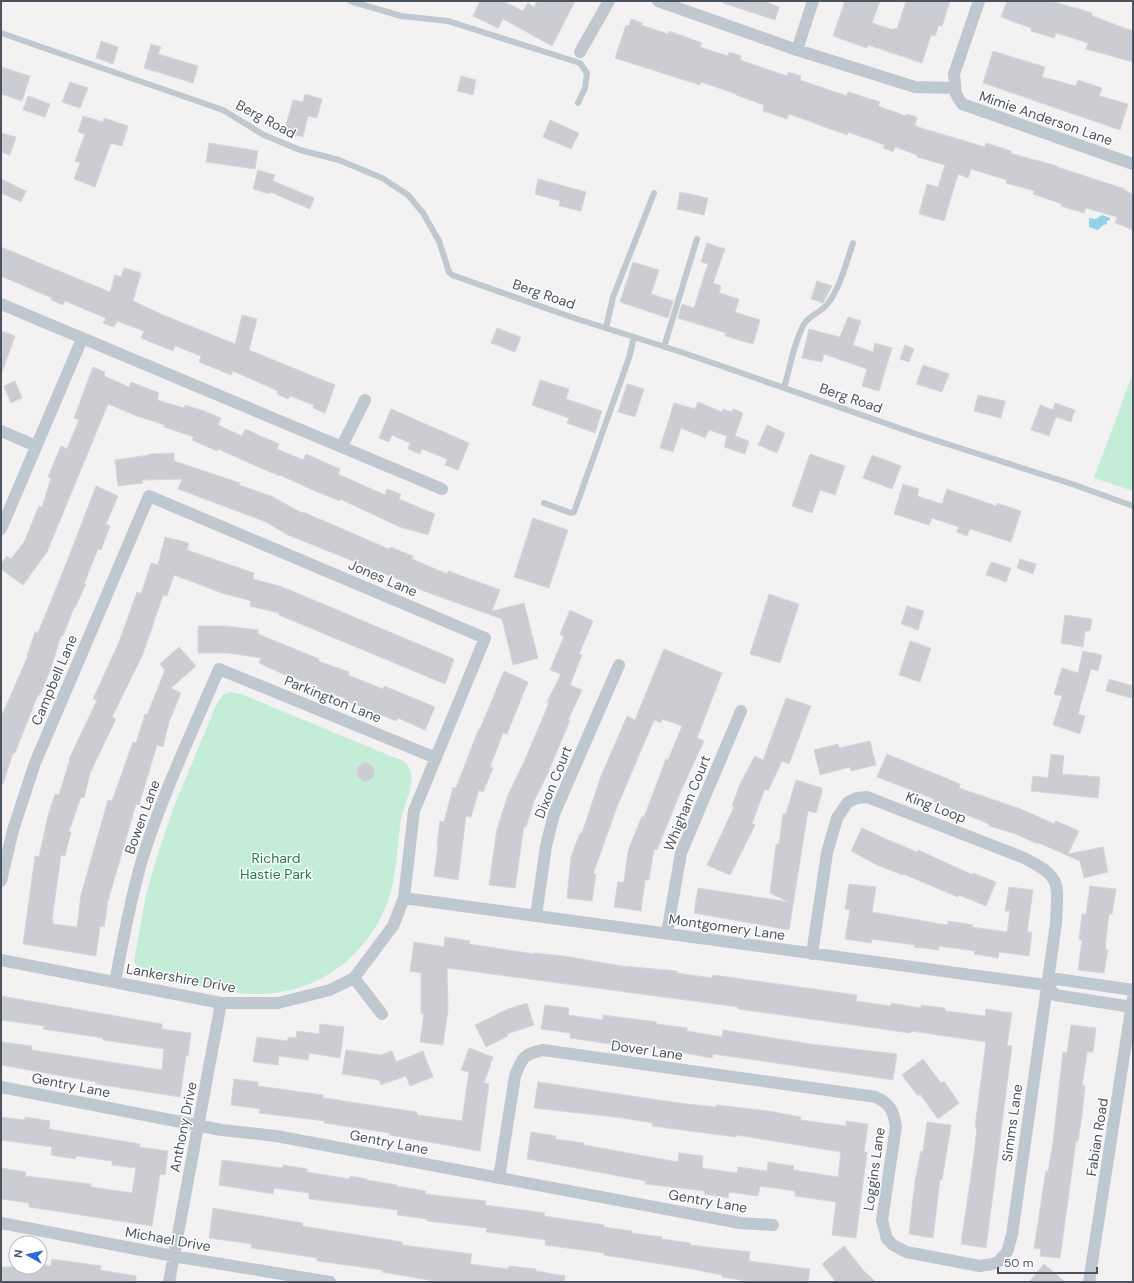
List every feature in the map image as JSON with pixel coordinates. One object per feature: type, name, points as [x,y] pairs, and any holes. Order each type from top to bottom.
[{"type":"street","points":[[580,52],[609,1]]},
{"type":"street","points":[[658,1],[797,50],[915,87],[955,88],[954,74],[979,1]]},
{"type":"street","points":[[797,50],[813,1]]},
{"type":"street","name":"Mimie Anderson Lane","points":[[955,88],[959,99],[967,107],[1133,164]]},
{"type":"street","points":[[1,304],[442,489]]},
{"type":"street","points":[[1,529],[82,339]]},
{"type":"street","points":[[342,446],[365,400]]},
{"type":"street","points":[[1,431],[36,446]]},
{"type":"street","name":"Jones Lane","points":[[149,496],[485,638],[436,758]]},
{"type":"street","name":"Campbell Lane","points":[[1,881],[13,830],[35,763],[149,496]]},
{"type":"street","name":"Dixon Court","points":[[536,916],[546,846],[554,814],[619,665]]},
{"type":"street","name":"Parkington Lane","points":[[219,669],[436,758]]},
{"type":"street","name":"Bowen Lane","points":[[115,982],[127,916],[142,860],[162,802],[219,669]]},
{"type":"street","name":"Whigham Court","points":[[668,934],[681,853],[741,711]]},
{"type":"street","name":"Lankershire Drive","points":[[1,960],[221,1003],[278,1003],[330,990],[354,978],[393,926],[404,898],[414,811],[436,758]]},
{"type":"street","name":"King Loop","points":[[812,954],[827,853],[837,818],[848,802],[857,798],[867,797],[1022,857],[1046,869],[1053,877],[1058,891],[1056,924],[1046,986]]},
{"type":"street","name":"Montgomery Lane","points":[[404,898],[1046,986],[1055,995],[1132,1002]]},
{"type":"street","points":[[354,978],[382,1014]]},
{"type":"street","name":"Montgomery Lane","points":[[1046,986],[1057,979],[1133,990]]},
{"type":"street","name":"Simms Lane","points":[[999,1261],[1007,1252],[1012,1235],[1046,986]]},
{"type":"street","name":"Fabian Road","points":[[1089,1282],[1132,1002]]},
{"type":"street","name":"Anthony Drive","points":[[169,1282],[221,1003]]},
{"type":"street","name":"Dover Lane","points":[[499,1178],[515,1076],[521,1060],[529,1053],[543,1050],[876,1097],[889,1105]]},
{"type":"street","name":"Gentry Lane","points":[[1,1087],[222,1130],[276,1136],[740,1223],[773,1225]]},
{"type":"street","name":"Loggins Lane","points":[[889,1105],[893,1111],[896,1126],[882,1220],[887,1239],[893,1245],[906,1252],[980,1266],[993,1264],[999,1261]]},
{"type":"street","name":"Michael Drive","points":[[1,1223],[173,1256],[330,1282]]},
{"type":"lane","points":[[350,1],[401,16],[448,21],[580,63],[587,73],[585,88],[578,103]]},
{"type":"lane","name":"Berg Road","points":[[1,33],[223,110],[264,135],[300,150],[339,160],[382,178],[408,195],[423,212],[439,241],[449,272],[452,275],[1133,506]]},
{"type":"lane","points":[[606,328],[613,297],[654,193]]},
{"type":"lane","points":[[664,346],[696,239]]},
{"type":"lane","points":[[784,388],[803,325],[810,317],[822,311],[829,302],[843,272],[853,243]]},
{"type":"lane","points":[[544,503],[571,513],[574,512],[629,358],[634,337]]},
{"type":"green space","points":[[1133,373],[1133,491],[1094,478]]},
{"type":"green space","name":"Richard Hastie Park","points":[[230,692],[241,694],[403,761],[411,773],[412,781],[401,820],[396,867],[390,895],[380,919],[367,940],[351,958],[332,972],[311,983],[288,990],[264,994],[238,993],[147,976],[139,971],[134,961],[146,895],[158,853],[175,804],[217,703],[223,695]]},
{"type":"water","points":[[1102,215],[1110,218],[1110,220],[1107,221],[1107,224],[1103,225],[1098,230],[1089,227],[1089,218],[1096,219]]},
{"type":"building","points":[[480,1],[503,1],[523,11],[528,3],[534,7],[537,1],[575,1],[552,46],[503,19],[498,28],[473,16]]},
{"type":"building","points":[[724,1],[768,1],[768,3],[779,7],[775,20],[723,3]]},
{"type":"building","points":[[845,1],[880,1],[872,23],[893,30],[893,28],[897,29],[906,1],[950,1],[942,26],[939,25],[935,36],[931,35],[922,63],[868,45],[867,48],[833,36]]},
{"type":"building","points":[[1007,1],[1051,1],[1092,13],[1092,16],[1133,31],[1133,62],[1086,49],[1088,43],[1056,33],[1054,38],[1031,31],[1031,28],[1001,17]]},
{"type":"building","points":[[631,19],[642,23],[641,25],[668,34],[669,31],[702,43],[700,47],[728,56],[729,52],[741,56],[740,60],[787,76],[788,72],[801,76],[800,80],[847,96],[848,92],[880,102],[878,106],[906,116],[907,114],[917,117],[915,125],[918,127],[985,147],[986,143],[1011,151],[1010,153],[1057,166],[1125,189],[1124,190],[1133,194],[1133,230],[1115,223],[1117,217],[1086,208],[1084,213],[1061,206],[1062,204],[1033,194],[1035,191],[1006,183],[1007,180],[971,169],[968,178],[958,174],[944,221],[919,214],[927,184],[938,187],[945,165],[917,157],[917,155],[895,147],[893,152],[883,148],[885,145],[848,132],[847,135],[789,114],[787,119],[763,111],[764,105],[736,94],[701,82],[700,85],[615,58],[626,25],[629,26]]},
{"type":"building","points":[[101,41],[118,47],[113,64],[96,58]]},
{"type":"building","points":[[151,44],[161,47],[158,54],[198,66],[193,83],[144,68]]},
{"type":"building","points":[[993,51],[1045,67],[1042,77],[1076,86],[1078,80],[1102,88],[1099,96],[1128,104],[1120,130],[983,83]]},
{"type":"building","points":[[1,67],[30,76],[22,101],[1,94]]},
{"type":"building","points":[[461,76],[476,80],[473,95],[457,91]]},
{"type":"building","points":[[70,82],[88,88],[80,108],[62,102]]},
{"type":"building","points":[[305,94],[322,99],[317,118],[308,116],[303,137],[284,132],[293,100],[303,102]]},
{"type":"building","points":[[28,96],[50,104],[45,117],[23,110]]},
{"type":"building","points":[[83,116],[103,122],[104,118],[128,126],[122,146],[111,143],[95,187],[74,179],[80,163],[75,161],[85,134],[78,132]]},
{"type":"building","points":[[550,120],[579,133],[571,149],[543,137]]},
{"type":"building","points":[[1,133],[16,137],[10,155],[1,152]]},
{"type":"building","points":[[209,143],[258,151],[255,169],[206,162]]},
{"type":"building","points":[[258,170],[275,175],[273,181],[314,198],[310,209],[270,192],[269,194],[253,189]]},
{"type":"building","points":[[1,179],[26,191],[21,202],[1,193]]},
{"type":"building","points":[[538,179],[586,192],[581,211],[559,206],[560,201],[535,194]]},
{"type":"building","points":[[680,192],[708,198],[704,215],[677,209]]},
{"type":"building","points":[[707,243],[725,249],[713,283],[721,286],[719,293],[739,299],[735,312],[760,320],[753,344],[725,336],[726,333],[678,318],[682,304],[694,308],[708,264],[701,262]]},
{"type":"building","points":[[1,247],[110,292],[115,275],[121,277],[124,268],[141,273],[133,301],[163,315],[235,344],[242,315],[257,319],[249,350],[335,385],[325,413],[313,408],[314,405],[290,396],[288,399],[277,394],[278,391],[233,371],[231,375],[199,362],[201,356],[175,346],[173,351],[141,338],[144,331],[117,321],[114,327],[103,323],[106,318],[65,301],[63,305],[51,300],[52,298],[1,276]]},
{"type":"building","points":[[633,262],[659,270],[651,294],[673,301],[668,318],[620,302]]},
{"type":"building","points":[[817,281],[832,286],[823,303],[811,299]]},
{"type":"building","points":[[848,317],[861,321],[853,345],[873,352],[875,343],[892,348],[879,391],[862,386],[867,369],[824,354],[822,362],[802,358],[809,329],[840,337]]},
{"type":"building","points":[[497,328],[521,337],[515,352],[491,343]]},
{"type":"building","points":[[1,331],[15,336],[2,372],[1,372]]},
{"type":"building","points":[[905,345],[914,349],[909,362],[900,359]]},
{"type":"building","points":[[923,365],[949,374],[942,392],[916,384]]},
{"type":"building","points":[[93,367],[105,372],[104,376],[129,387],[131,382],[159,393],[157,400],[184,408],[185,405],[221,418],[218,425],[242,436],[245,429],[279,444],[277,449],[303,460],[306,454],[340,469],[338,474],[385,495],[387,489],[401,494],[399,499],[435,514],[428,535],[400,527],[340,499],[340,501],[315,491],[218,449],[217,451],[192,440],[194,437],[164,427],[165,425],[137,416],[108,404],[47,552],[23,585],[1,569],[1,564],[7,556],[11,559],[24,542],[39,506],[42,507],[51,478],[48,477],[61,446],[67,449],[79,420],[74,418]]},
{"type":"building","points":[[540,380],[569,389],[566,399],[602,411],[595,433],[567,423],[569,418],[532,405]]},
{"type":"building","points":[[15,381],[22,398],[11,403],[4,386]]},
{"type":"building","points":[[627,384],[644,389],[635,417],[618,412]]},
{"type":"building","points":[[978,395],[1005,401],[1001,418],[974,411]]},
{"type":"building","points":[[698,402],[722,412],[723,409],[732,412],[733,409],[743,413],[735,436],[749,441],[745,454],[724,447],[727,436],[709,430],[705,438],[681,428],[673,452],[660,448],[674,403],[695,409]]},
{"type":"building","points":[[1055,403],[1075,410],[1071,422],[1056,417],[1049,436],[1031,430],[1040,405],[1053,410]]},
{"type":"building","points":[[391,409],[469,443],[458,470],[445,465],[447,459],[422,449],[420,454],[408,449],[410,443],[392,435],[389,442],[379,438]]},
{"type":"building","points":[[767,425],[785,433],[777,453],[758,445]]},
{"type":"building","points":[[174,453],[174,461],[240,483],[239,485],[271,496],[302,513],[303,512],[389,549],[390,547],[413,556],[412,559],[447,574],[448,571],[500,590],[492,611],[524,603],[538,658],[513,665],[502,619],[429,593],[407,584],[408,583],[288,535],[266,522],[178,489],[182,479],[142,480],[143,483],[118,486],[115,460],[149,454]]},
{"type":"building","points":[[810,454],[845,466],[835,495],[820,490],[812,513],[792,506]]},
{"type":"building","points":[[872,455],[901,466],[892,489],[863,478]]},
{"type":"building","points":[[903,484],[919,489],[917,496],[942,504],[947,489],[996,506],[997,503],[1021,511],[1011,542],[970,529],[967,536],[957,532],[959,527],[932,518],[929,525],[894,514]]},
{"type":"building","points":[[96,486],[118,496],[106,524],[110,526],[101,550],[98,549],[84,584],[86,584],[75,608],[74,607],[63,636],[61,636],[50,671],[40,695],[38,695],[15,753],[13,753],[3,784],[1,783],[1,717],[28,656],[35,632],[38,633]]},
{"type":"building","points":[[533,518],[568,530],[549,588],[514,577]]},
{"type":"building","points":[[165,537],[189,543],[187,550],[254,573],[253,579],[280,586],[454,659],[445,684],[279,615],[279,613],[250,606],[251,601],[222,593],[174,575],[167,596],[163,595],[143,654],[112,717],[116,719],[90,773],[84,798],[81,797],[69,831],[71,832],[65,856],[61,855],[52,920],[53,924],[77,927],[81,895],[108,800],[112,801],[133,742],[136,743],[145,714],[147,715],[165,670],[160,664],[179,647],[196,666],[171,688],[181,693],[169,722],[163,747],[157,745],[139,805],[136,804],[108,901],[104,927],[100,926],[96,956],[23,944],[35,856],[39,857],[48,816],[55,794],[59,795],[69,759],[97,700],[93,699],[119,642],[137,592],[141,594],[151,563],[158,565]]},
{"type":"building","points":[[1020,559],[1036,564],[1033,574],[1017,568]]},
{"type":"building","points":[[991,562],[1011,568],[1006,582],[986,575]]},
{"type":"building","points":[[769,594],[799,604],[780,663],[750,654]]},
{"type":"building","points":[[907,606],[924,611],[918,630],[901,624]]},
{"type":"building","points":[[570,610],[593,621],[579,654],[582,655],[570,685],[582,690],[568,720],[570,720],[548,773],[534,801],[526,827],[524,826],[515,888],[489,885],[497,829],[508,795],[549,703],[547,702],[561,674],[550,670],[564,636],[560,634]]},
{"type":"building","points":[[1065,615],[1092,619],[1090,631],[1085,631],[1083,647],[1061,643]]},
{"type":"building","points":[[198,626],[225,626],[258,630],[258,634],[319,659],[318,661],[349,672],[348,675],[383,689],[384,686],[435,707],[425,730],[398,718],[396,721],[344,700],[345,698],[317,689],[318,686],[283,674],[259,663],[261,658],[228,653],[198,653]]},
{"type":"building","points":[[910,641],[931,648],[920,682],[899,675]]},
{"type":"building","points":[[664,649],[722,673],[697,738],[704,741],[680,793],[657,850],[654,849],[649,880],[645,880],[641,911],[614,907],[618,882],[624,882],[628,851],[642,816],[644,817],[666,759],[668,760],[682,726],[662,719],[661,723],[654,720],[617,807],[593,874],[596,874],[592,901],[567,898],[571,857],[580,833],[582,833],[601,776],[627,716],[635,720]]},
{"type":"building","points":[[1083,651],[1102,655],[1098,671],[1091,669],[1078,714],[1085,716],[1080,734],[1053,725],[1062,696],[1054,694],[1062,668],[1078,673]]},
{"type":"building","points":[[504,671],[528,682],[507,734],[503,733],[490,767],[493,768],[483,792],[479,790],[471,817],[466,816],[458,880],[434,876],[440,821],[444,822],[453,787],[456,788],[479,728],[480,729]]},
{"type":"building","points":[[1109,679],[1133,686],[1131,698],[1106,691]]},
{"type":"building","points":[[786,698],[811,706],[789,764],[782,761],[768,791],[765,789],[752,823],[755,825],[730,875],[707,865],[734,807],[732,806],[740,784],[755,756],[763,760]]},
{"type":"building","points":[[870,741],[876,765],[851,771],[850,767],[820,775],[814,750],[838,744],[839,748]]},
{"type":"building","points":[[887,754],[960,784],[959,788],[1021,809],[1054,824],[1056,821],[1079,831],[1068,854],[1103,847],[1108,872],[1084,878],[1080,861],[1013,833],[989,826],[989,824],[933,801],[934,799],[877,777]]},
{"type":"building","points":[[1051,754],[1064,756],[1062,774],[1100,777],[1098,798],[1031,791],[1033,776],[1048,778]]},
{"type":"building","points":[[366,762],[374,768],[374,777],[365,782],[357,777],[357,767]]},
{"type":"building","points":[[796,780],[822,788],[822,792],[816,813],[808,811],[789,930],[694,913],[698,888],[789,902],[770,893],[776,844],[779,844],[783,814],[786,814]]},
{"type":"building","points":[[862,828],[917,852],[918,850],[973,875],[973,873],[996,882],[986,906],[959,895],[958,897],[903,874],[879,866],[851,851]]},
{"type":"building","points":[[849,884],[876,887],[872,912],[947,925],[948,921],[973,925],[972,927],[1007,932],[1010,911],[1005,911],[1009,887],[1033,890],[1027,932],[1032,932],[1029,956],[999,952],[998,958],[974,954],[975,951],[939,946],[939,950],[872,939],[871,943],[845,939],[850,910],[845,909]]},
{"type":"building","points":[[1090,886],[1116,889],[1112,914],[1109,914],[1105,949],[1108,950],[1104,973],[1078,970],[1082,940],[1079,940],[1082,914],[1086,914]]},
{"type":"building","points":[[445,937],[470,941],[469,944],[534,954],[564,956],[622,966],[677,971],[677,973],[712,978],[713,975],[857,995],[856,1001],[891,1006],[891,1003],[921,1008],[921,1005],[945,1008],[945,1011],[985,1016],[986,1009],[1012,1013],[1007,1045],[1012,1046],[986,1248],[961,1244],[974,1155],[977,1127],[975,1127],[986,1042],[911,1031],[910,1033],[738,1009],[738,1007],[447,968],[448,1010],[443,1045],[420,1042],[424,1014],[421,1014],[421,973],[410,971],[414,942],[444,947]]},
{"type":"building","points":[[1,996],[162,1024],[162,1029],[191,1033],[180,1097],[96,1084],[96,1082],[1,1065],[1,1042],[32,1046],[32,1050],[162,1070],[164,1049],[103,1040],[103,1038],[43,1029],[44,1026],[1,1020]]},
{"type":"building","points":[[527,1003],[534,1025],[507,1034],[508,1036],[486,1047],[475,1025],[508,1009]]},
{"type":"building","points":[[545,1005],[569,1008],[568,1015],[603,1020],[603,1015],[657,1022],[656,1024],[687,1028],[687,1031],[722,1037],[723,1030],[811,1044],[897,1054],[893,1080],[713,1054],[712,1058],[625,1042],[624,1046],[570,1038],[570,1033],[541,1029]]},
{"type":"building","points":[[320,1024],[344,1027],[340,1058],[309,1053],[308,1060],[279,1056],[278,1065],[253,1062],[257,1037],[288,1041],[288,1037],[296,1038],[297,1031],[319,1034]]},
{"type":"building","points":[[1071,1025],[1096,1028],[1093,1052],[1087,1052],[1082,1086],[1085,1086],[1082,1115],[1078,1141],[1076,1141],[1060,1258],[1040,1256],[1041,1249],[1034,1248],[1046,1171],[1048,1172],[1053,1142],[1063,1052],[1067,1053]]},
{"type":"building","points":[[469,1048],[493,1057],[484,1083],[489,1084],[480,1151],[389,1135],[390,1133],[324,1123],[325,1121],[259,1113],[260,1109],[231,1105],[234,1079],[258,1082],[258,1086],[323,1095],[323,1098],[417,1112],[417,1115],[462,1121],[469,1072],[461,1070]]},
{"type":"building","points":[[346,1050],[381,1055],[392,1051],[396,1062],[423,1051],[433,1077],[410,1086],[406,1076],[381,1085],[379,1080],[342,1074]]},
{"type":"building","points":[[923,1059],[941,1083],[944,1081],[959,1103],[938,1119],[920,1094],[918,1096],[902,1075]]},
{"type":"building","points":[[538,1082],[686,1104],[716,1107],[717,1105],[768,1111],[801,1117],[800,1120],[846,1126],[846,1121],[868,1124],[864,1152],[867,1152],[856,1238],[832,1235],[836,1202],[795,1196],[795,1191],[760,1186],[758,1196],[729,1192],[728,1198],[704,1194],[705,1191],[645,1184],[646,1181],[527,1159],[531,1132],[556,1136],[555,1139],[584,1143],[584,1145],[678,1162],[679,1153],[703,1156],[702,1168],[737,1173],[738,1167],[767,1171],[768,1162],[794,1166],[793,1170],[838,1177],[841,1152],[736,1135],[736,1137],[652,1126],[653,1123],[623,1118],[534,1108]]},
{"type":"building","points":[[1,1117],[25,1120],[25,1117],[50,1121],[49,1129],[140,1144],[139,1147],[168,1151],[165,1175],[160,1174],[152,1226],[29,1207],[29,1203],[1,1199],[1,1168],[26,1172],[25,1176],[91,1184],[91,1187],[132,1193],[136,1168],[112,1165],[112,1161],[76,1156],[76,1159],[51,1155],[52,1147],[1,1140]]},
{"type":"building","points":[[927,1122],[951,1125],[942,1180],[940,1180],[933,1238],[909,1234],[915,1181],[921,1151],[923,1152]]},
{"type":"building","points":[[222,1160],[283,1168],[283,1165],[307,1169],[307,1172],[350,1179],[350,1176],[426,1191],[425,1194],[486,1201],[485,1205],[545,1213],[544,1216],[604,1225],[604,1227],[632,1231],[632,1233],[690,1243],[690,1245],[750,1252],[749,1261],[810,1269],[808,1282],[752,1282],[722,1277],[722,1275],[692,1269],[604,1255],[604,1253],[545,1245],[546,1240],[486,1232],[487,1228],[427,1221],[427,1219],[397,1215],[398,1210],[309,1199],[309,1193],[274,1188],[273,1194],[219,1185]]},
{"type":"building","points":[[213,1208],[303,1223],[302,1226],[402,1242],[402,1245],[472,1254],[470,1264],[508,1269],[509,1266],[536,1269],[536,1271],[565,1276],[564,1282],[440,1282],[382,1272],[383,1270],[317,1261],[317,1258],[251,1248],[252,1244],[209,1238]]},
{"type":"building","points":[[844,1246],[863,1270],[876,1282],[836,1282],[822,1264]]},
{"type":"building","points":[[52,1259],[101,1266],[100,1270],[136,1276],[136,1282],[1,1282],[1,1267],[8,1267],[8,1275],[48,1275],[48,1265],[51,1266]]},
{"type":"building","points":[[1044,1264],[1065,1282],[1029,1282]]}]
